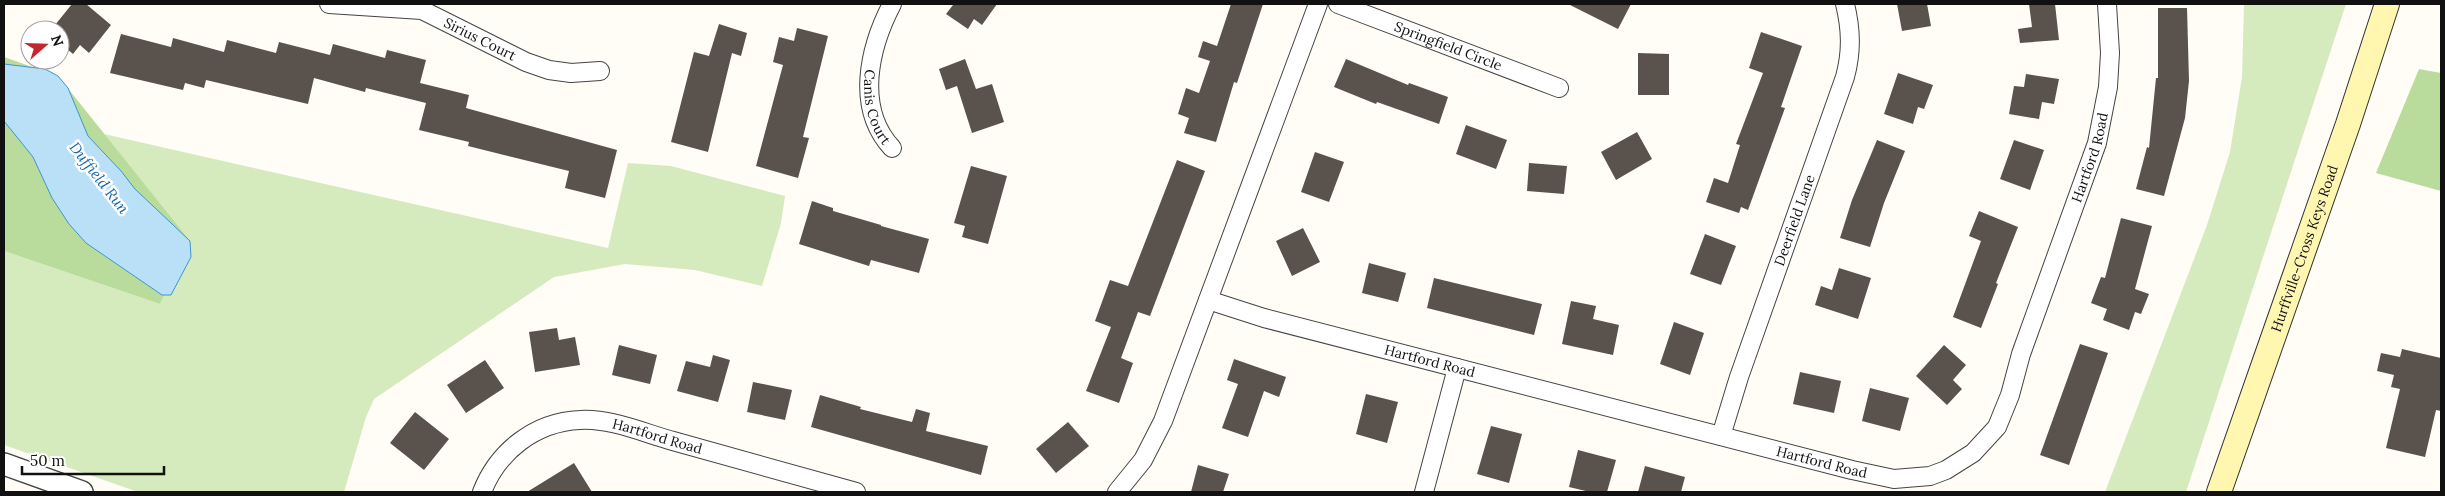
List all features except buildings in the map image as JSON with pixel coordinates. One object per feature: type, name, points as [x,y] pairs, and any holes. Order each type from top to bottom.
[{"type":"main road","name":"Hurffville-Cross Keys Road","points":[[2219,492],[2348,124],[2387,4]]},
{"type":"street","name":"Sirius Court","points":[[329,4],[423,7],[526,62],[549,70],[571,73],[600,71]]},
{"type":"street","name":"Canis Court","points":[[892,4],[876,40],[870,66],[869,94],[874,117],[881,136],[892,148]]},
{"type":"street","points":[[1117,492],[1139,466],[1154,441],[1318,4]]},
{"type":"street","name":"Springfield Circle","points":[[1338,4],[1559,88]]},
{"type":"street","name":"Deerfield Lane","points":[[1721,436],[1739,378],[1845,77],[1850,58],[1851,38],[1845,4]]},
{"type":"street","name":"Hartford Road","points":[[1208,300],[1237,310],[1457,368],[1894,479],[1930,476],[1946,470],[1973,453],[1986,441],[2004,412],[2021,354],[2097,144],[2108,87],[2110,53],[2107,4]]},
{"type":"street","points":[[1424,492],[1457,368]]},
{"type":"street","name":"Hartford Road","points":[[482,492],[487,480],[508,450],[535,432],[565,421],[582,420],[636,430],[856,492]]},
{"type":"street","points":[[4,464],[82,492]]},
{"type":"green space","points":[[2244,4],[2346,4],[2186,492],[2105,492],[2207,225],[2230,152],[2242,77]]},
{"type":"green space","points":[[4,57],[20,63],[20,70],[41,70],[58,76],[190,241],[160,304],[4,251]]},
{"type":"green space","points":[[2419,69],[2441,73],[2441,191],[2376,173]]},
{"type":"green space","points":[[104,134],[608,248],[628,163],[671,166],[785,196],[781,223],[762,286],[695,270],[625,264],[554,277],[374,399],[366,417],[344,492],[138,492],[4,445],[4,251],[160,304],[190,242]]},
{"type":"water","name":"Duffield Run","points":[[4,64],[20,66],[20,70],[47,70],[58,76],[68,88],[88,136],[135,189],[190,241],[191,257],[171,295],[162,295],[86,243],[69,224],[52,198],[33,157],[4,121]]}]
